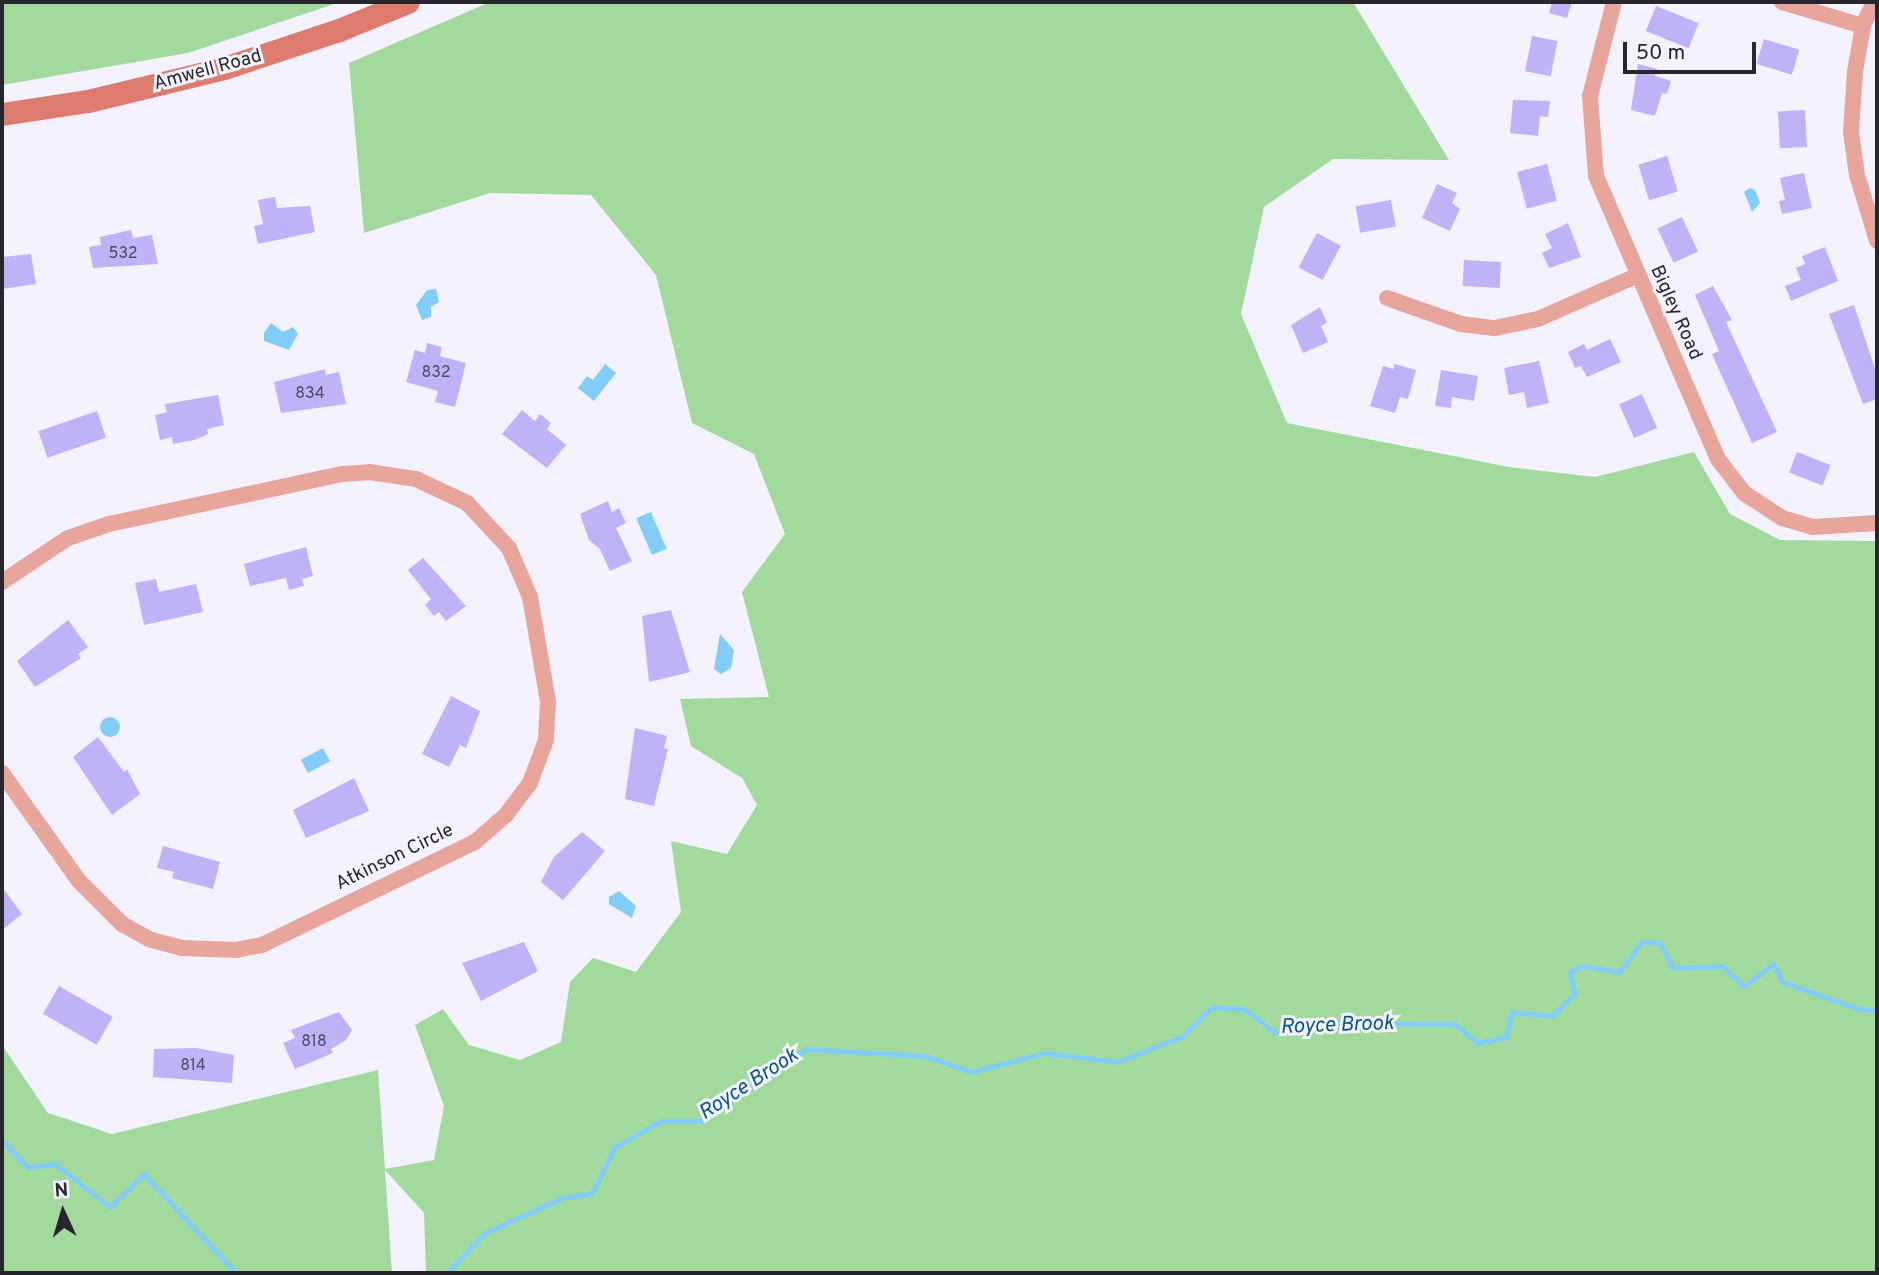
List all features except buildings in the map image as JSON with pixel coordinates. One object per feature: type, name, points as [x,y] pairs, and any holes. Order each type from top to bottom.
[{"type":"main road","name":"Amwell Road","points":[[2,114],[88,101],[224,68],[339,30],[408,2]]},
{"type":"street","name":"Bigley Road","points":[[1614,2],[1593,69],[1589,124],[1596,176],[1636,276],[1718,459],[1744,493],[1782,518],[1813,527],[1877,523]]},
{"type":"street","points":[[1783,2],[1863,26]]},
{"type":"street","points":[[1874,2],[1863,26],[1851,132],[1857,174],[1877,242]]},
{"type":"street","points":[[1387,298],[1461,324],[1495,328],[1538,319],[1636,276]]},
{"type":"street","name":"Atkinson Circle","points":[[2,582],[68,538],[109,524],[343,474],[403,476],[443,489],[467,503],[509,548],[530,597],[548,701],[546,740],[530,783],[508,814],[475,842],[262,945],[236,950],[182,948],[149,939],[122,924],[79,881],[2,773]]},
{"type":"green space","points":[[2,2],[340,2],[188,53],[2,85]]},
{"type":"green space","points":[[490,2],[1353,2],[1449,160],[1333,159],[1264,207],[1241,314],[1287,423],[1509,467],[1595,477],[1694,452],[1730,514],[1780,540],[1877,541],[1877,1273],[426,1273],[424,1213],[385,1170],[392,1273],[2,1273],[2,1045],[48,1113],[112,1134],[378,1070],[385,1169],[434,1160],[444,1106],[415,1025],[443,1009],[469,1045],[520,1060],[561,1042],[570,982],[593,958],[636,972],[681,912],[671,841],[727,854],[757,805],[742,778],[691,746],[680,699],[769,697],[742,592],[785,534],[754,454],[692,423],[656,275],[591,195],[490,193],[364,233],[349,63]]},
{"type":"water","points":[[1750,188],[1755,190],[1760,203],[1752,212],[1744,192]]},
{"type":"water","points":[[436,289],[439,302],[431,307],[431,317],[422,320],[416,305],[427,290]]},
{"type":"water","points":[[271,323],[283,332],[293,327],[298,334],[289,350],[264,341],[264,333]]},
{"type":"water","points":[[605,364],[616,373],[594,401],[578,388],[587,376],[593,380]]},
{"type":"water","points":[[651,512],[667,549],[652,555],[636,518]]},
{"type":"water","points":[[720,634],[734,650],[731,668],[721,674],[714,669]]},
{"type":"water","points":[[110,717],[117,720],[120,727],[117,734],[110,737],[103,734],[100,727],[103,720]]},
{"type":"water","points":[[323,748],[330,761],[308,773],[301,760]]},
{"type":"water","points":[[619,891],[636,906],[632,918],[609,904],[609,897]]},
{"type":"waterway","name":"Royce Brook","points":[[447,1273],[485,1233],[562,1198],[592,1193],[615,1147],[661,1121],[701,1121],[806,1049],[925,1056],[972,1072],[1044,1053],[1117,1062],[1183,1036],[1212,1007],[1244,1009],[1275,1032],[1331,1023],[1455,1024],[1478,1043],[1506,1037],[1512,1012],[1552,1016],[1575,994],[1570,972],[1583,966],[1620,972],[1642,942],[1660,943],[1673,968],[1722,966],[1744,986],[1773,964],[1783,982],[1859,1009],[1877,1011]]},
{"type":"waterway","name":"Royce Brook","points":[[2,1140],[27,1167],[55,1164],[110,1207],[144,1174],[236,1273]]}]
